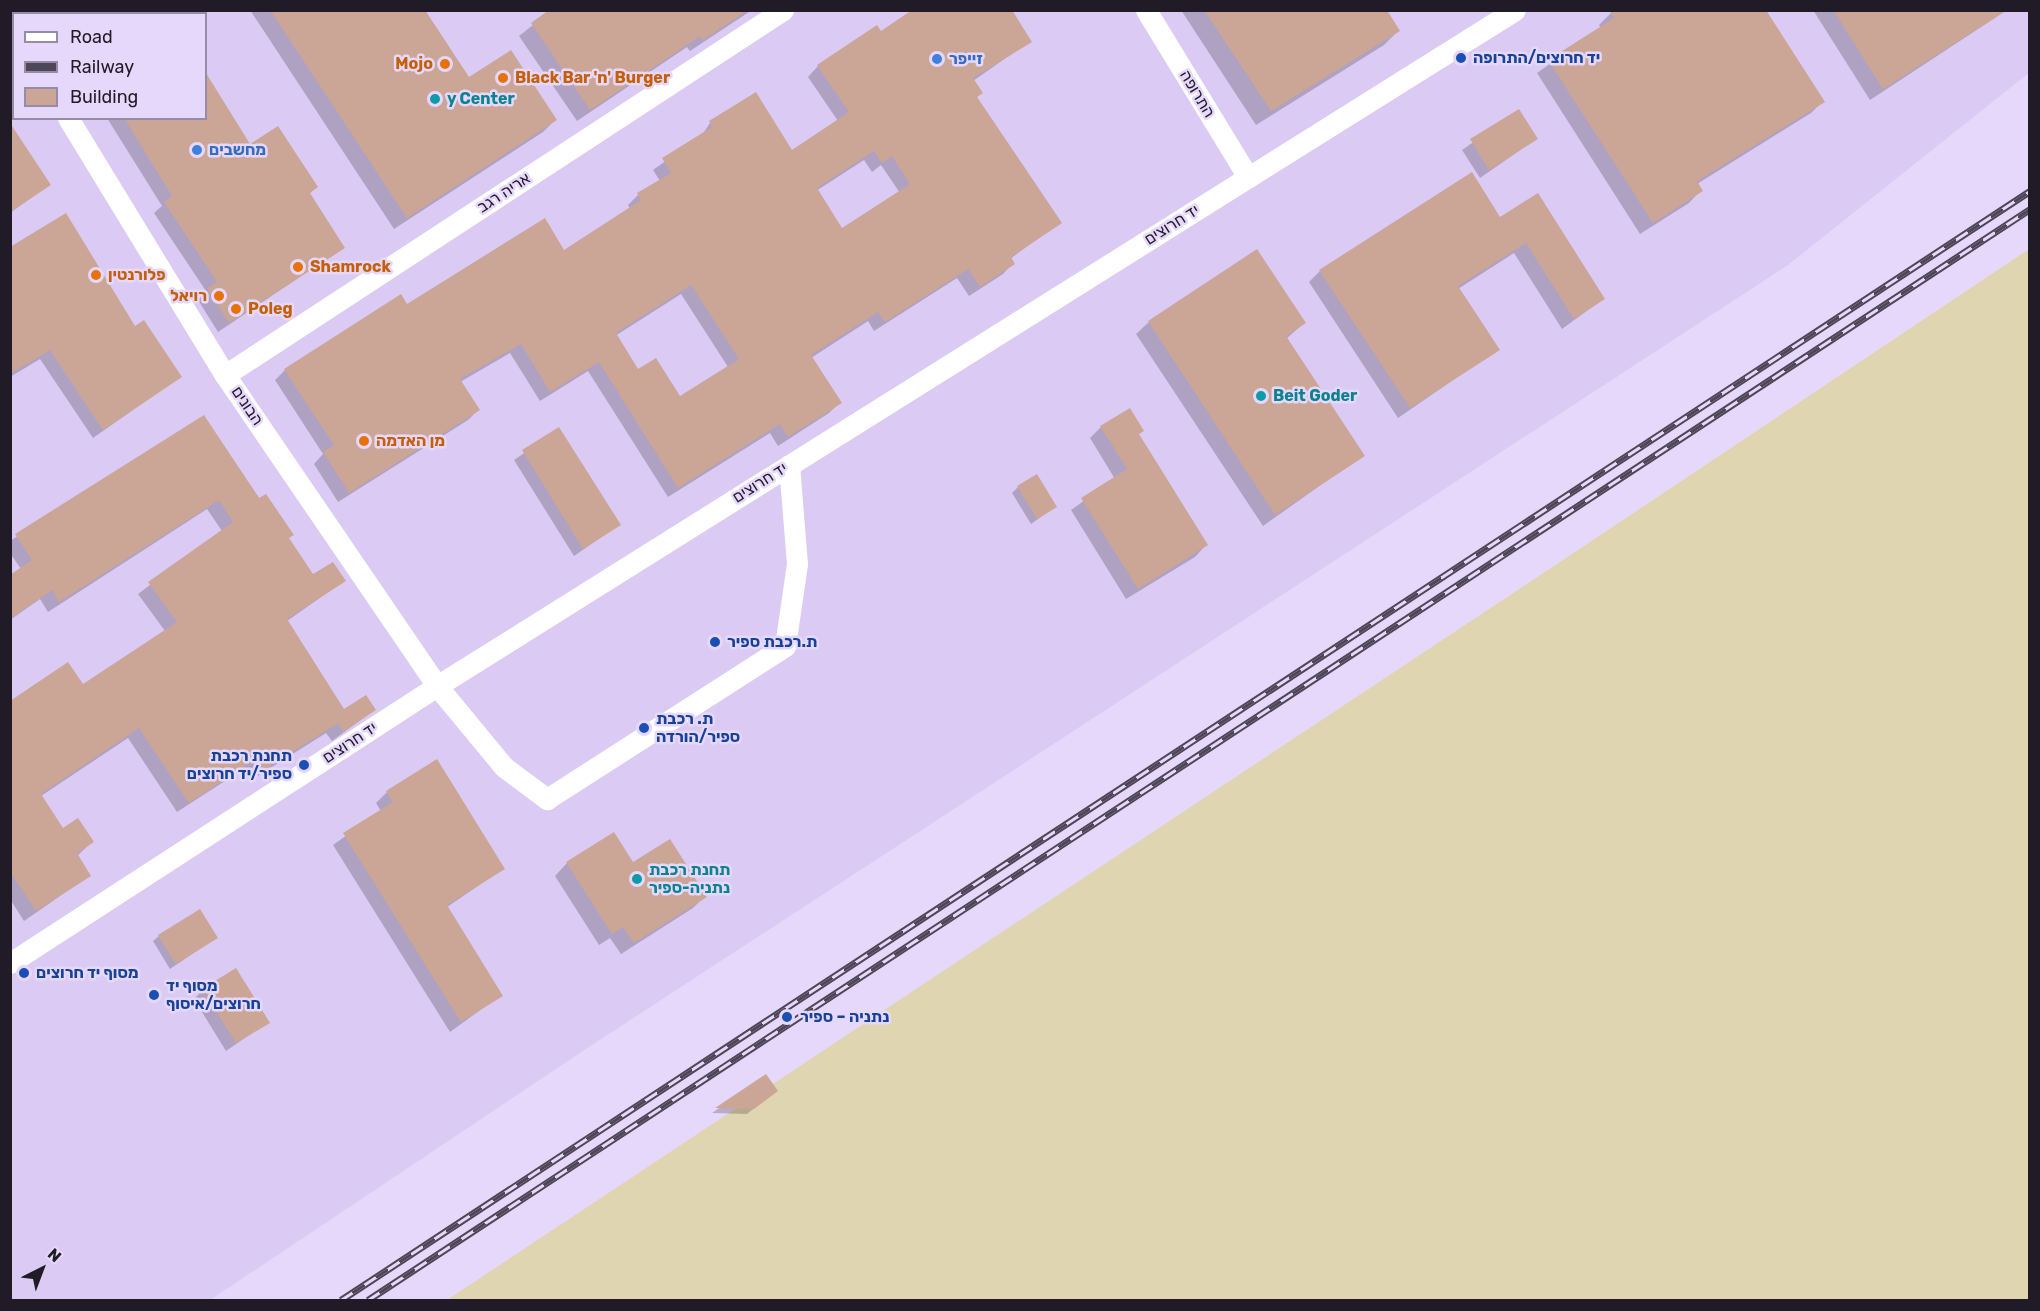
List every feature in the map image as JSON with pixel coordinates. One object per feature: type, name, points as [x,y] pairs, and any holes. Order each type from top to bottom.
[{"type":"street","name":"אריה רגב","points":[[225,375],[783,10]]},
{"type":"street","name":"התרופה","points":[[1146,10],[1248,177]]},
{"type":"street","name":"יד חרוצים","points":[[10,963],[437,686],[1515,10]]},
{"type":"street","name":"הבונים","points":[[69,120],[225,375],[437,686],[504,768],[547,799],[785,646],[797,564],[789,465]]},
{"type":"shaded area","points":[[2029,10],[2030,72],[1788,265],[592,1045],[210,1300],[11,1300],[10,11]]},
{"type":"sand","points":[[2029,249],[2029,1300],[447,1300],[1566,558]]},
{"type":"building","name":"y Center","points":[[270,10],[425,10],[469,77],[511,50],[557,120],[407,218]]},
{"type":"building","points":[[549,10],[748,10],[703,40],[700,36],[590,110],[531,23]]},
{"type":"building","points":[[912,10],[1012,10],[1032,42],[973,78],[983,93],[977,97],[1062,223],[1011,257],[1015,264],[980,287],[968,269],[885,322],[878,312],[811,355],[842,403],[788,437],[780,424],[678,488],[599,362],[550,392],[521,344],[460,379],[480,410],[349,493],[323,452],[334,445],[284,369],[401,294],[407,304],[545,218],[564,250],[641,200],[637,193],[671,173],[662,158],[712,127],[709,121],[756,92],[792,150],[849,112],[817,65],[877,25],[881,31]],"holes":[[[874,151],[882,163],[892,156],[910,184],[842,228],[817,188]],[[691,285],[739,359],[680,396],[656,358],[638,369],[616,333]]]},
{"type":"building","points":[[1204,10],[1387,10],[1400,31],[1271,111]]},
{"type":"building","points":[[1609,10],[1766,10],[1825,102],[1697,181],[1703,191],[1653,223],[1548,60],[1614,18]]},
{"type":"building","points":[[1833,10],[2007,10],[1883,89]]},
{"type":"building","points":[[207,75],[250,144],[278,126],[318,187],[310,193],[345,248],[229,323],[207,288],[217,282],[164,202],[172,196],[125,120],[207,120]]},
{"type":"building","points":[[1519,109],[1538,139],[1489,170],[1470,139]]},
{"type":"building","points":[[10,123],[51,185],[10,212]]},
{"type":"building","points":[[1472,172],[1500,217],[1538,193],[1605,299],[1574,319],[1526,243],[1458,286],[1500,350],[1410,408],[1319,270]]},
{"type":"building","points":[[66,213],[135,326],[144,320],[182,377],[103,430],[50,350],[10,374],[10,247]]},
{"type":"building","name":"Beit Goder","points":[[1257,249],[1306,323],[1286,336],[1365,456],[1275,515],[1148,321]]},
{"type":"building","points":[[1130,408],[1144,431],[1139,434],[1208,545],[1138,589],[1081,498],[1127,469],[1100,426]]},
{"type":"building","points":[[204,415],[259,498],[266,494],[294,535],[289,538],[313,574],[333,562],[346,581],[287,619],[344,709],[366,695],[376,710],[343,732],[338,723],[264,770],[257,758],[189,803],[139,728],[41,794],[63,828],[78,818],[94,842],[77,853],[91,876],[36,911],[10,872],[10,701],[68,662],[83,684],[177,622],[148,582],[233,522],[219,500],[59,602],[52,590],[10,619],[10,575],[32,560],[15,534]]},
{"type":"building","points":[[559,427],[621,525],[583,549],[522,450]]},
{"type":"building","points":[[1037,474],[1057,507],[1037,519],[1017,486]]},
{"type":"building","points":[[437,759],[505,869],[447,905],[503,996],[461,1022],[343,833],[393,802],[386,791]]},
{"type":"building","name":"תחנת רכבת נתניה-ספיר","points":[[614,832],[633,862],[670,839],[707,897],[634,943],[623,927],[612,934],[566,862]]},
{"type":"building","points":[[200,909],[218,938],[176,964],[158,935]]},
{"type":"building","points":[[236,968],[270,1023],[236,1043],[202,989]]},
{"type":"building","points":[[766,1074],[778,1091],[754,1109],[715,1108]]},
{"type":"railway","points":[[341,1300],[2030,191]]},
{"type":"railway","points":[[368,1300],[2030,209]]},
{"type":"place","name":"יד חרוצים/התרופה","points":[[1461,58]]},
{"type":"place","name":"זייפר","points":[[937,59]]},
{"type":"place","name":"Mojo","points":[[445,64]]},
{"type":"place","name":"Black Bar 'n' Burger","points":[[503,78]]},
{"type":"place","name":"y Center","points":[[435,99]]},
{"type":"place","name":"מחשבים","points":[[197,150]]},
{"type":"place","name":"Shamrock","points":[[298,267]]},
{"type":"place","name":"פלורנטין","points":[[96,275]]},
{"type":"place","name":"רויאל","points":[[219,296]]},
{"type":"place","name":"Poleg","points":[[236,309]]},
{"type":"place","name":"Beit Goder","points":[[1261,396]]},
{"type":"place","name":"מן האדמה","points":[[364,441]]},
{"type":"place","name":"ת.רכבת ספיר","points":[[715,642]]},
{"type":"place","name":"ת. רכבת ספיר/הורדה","points":[[644,728]]},
{"type":"place","name":"תחנת רכבת ספיר/יד חרוצים","points":[[304,765]]},
{"type":"place","name":"תחנת רכבת נתניה-ספיר","points":[[637,879]]},
{"type":"place","name":"מסוף יד חרוצים","points":[[24,973]]},
{"type":"place","name":"מסוף יד חרוצים/איסוף","points":[[154,995]]},
{"type":"place","name":"נתניה – ספיר","points":[[787,1017]]}]
